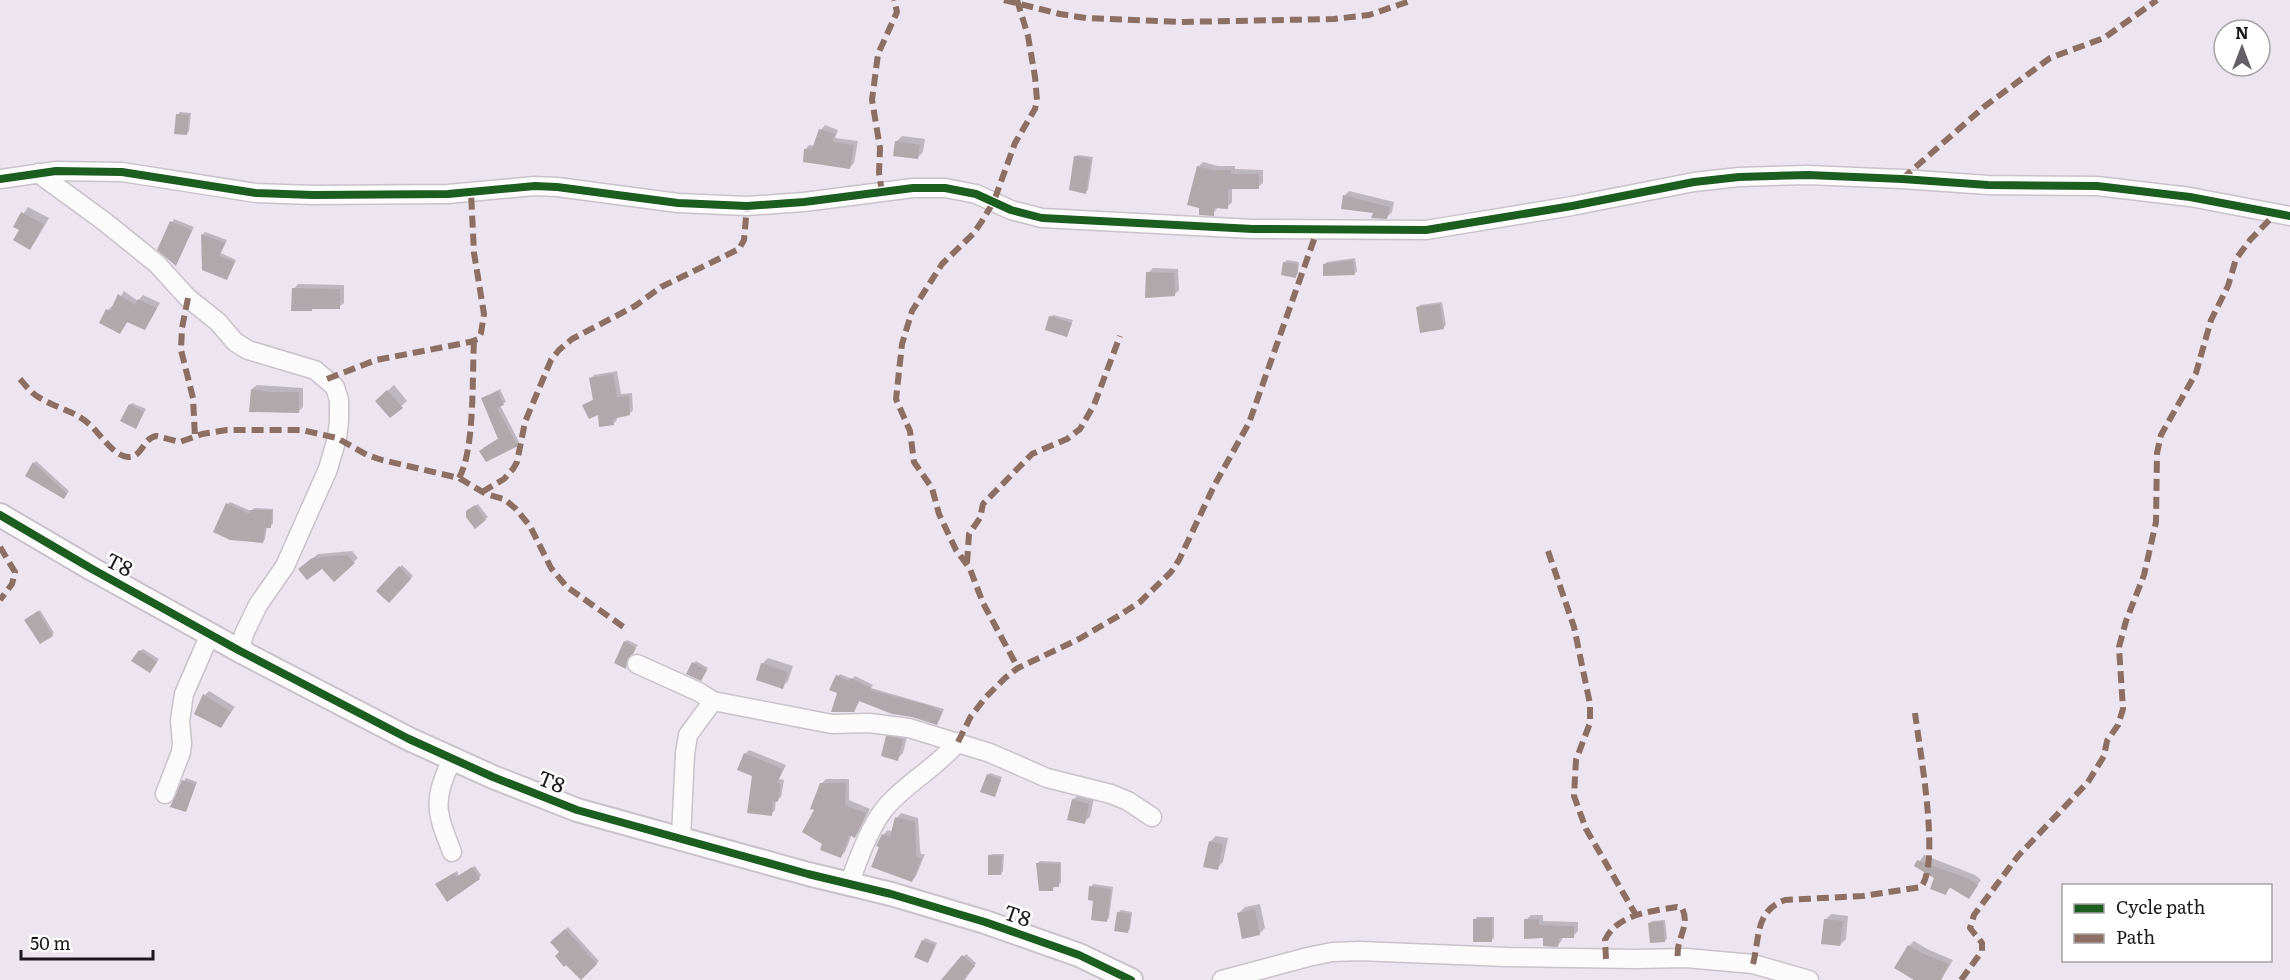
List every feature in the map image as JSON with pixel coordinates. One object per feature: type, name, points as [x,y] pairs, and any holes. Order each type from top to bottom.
[{"type":"street","points":[[0,179],[38,172],[122,172],[262,194],[448,194],[536,186],[583,189],[678,203],[747,206],[814,201],[913,188],[945,188],[976,194],[1011,210],[1041,218],[1274,230],[1426,230],[1572,206],[1694,182],[1780,176],[1902,179],[1988,185],[2097,186],[2190,197],[2290,216]]},
{"type":"street","points":[[38,172],[157,264],[188,298],[218,322],[235,342],[248,350],[315,370],[334,387],[339,400],[339,421],[337,438],[328,469],[285,566],[258,604],[244,634],[240,651]]},
{"type":"street","name":"T8","points":[[0,515],[240,651],[452,759],[577,810],[985,922],[1079,955],[1131,980]]},
{"type":"street","points":[[165,794],[181,752],[180,721],[184,694],[210,634]]},
{"type":"street","points":[[637,664],[699,692],[713,701],[832,724],[890,724],[958,742],[990,753],[1047,778],[1112,794],[1128,801],[1152,817]]},
{"type":"street","points":[[681,837],[688,735],[713,701]]},
{"type":"street","points":[[849,884],[869,834],[886,806],[944,759],[958,742]]},
{"type":"street","points":[[452,759],[440,785],[438,814],[452,852]]},
{"type":"street","points":[[1222,980],[1308,957],[1332,952],[1359,951],[1507,957],[1686,958],[1753,964],[1809,980]]},
{"type":"building","points":[[176,114],[189,115],[187,135],[174,134]]},
{"type":"building","points":[[819,129],[835,134],[832,142],[854,145],[850,169],[803,162],[804,149],[812,149]]},
{"type":"building","points":[[895,141],[920,145],[918,159],[893,156]]},
{"type":"building","points":[[1074,156],[1091,159],[1086,194],[1069,190]]},
{"type":"building","points":[[1197,166],[1212,170],[1231,170],[1231,174],[1259,174],[1259,189],[1228,189],[1228,209],[1214,208],[1214,216],[1199,215],[1199,208],[1187,205]]},
{"type":"building","points":[[1343,195],[1390,207],[1387,219],[1371,218],[1373,213],[1341,209]]},
{"type":"building","points":[[21,212],[44,224],[30,250],[13,240],[19,230],[13,227]]},
{"type":"building","points":[[170,221],[192,230],[176,266],[157,250]]},
{"type":"building","points":[[201,234],[225,243],[219,256],[235,262],[227,280],[202,270]]},
{"type":"building","points":[[1353,260],[1355,275],[1323,276],[1323,264]]},
{"type":"building","points":[[1283,262],[1298,264],[1296,278],[1281,275]]},
{"type":"building","points":[[1146,272],[1174,273],[1175,296],[1145,298]]},
{"type":"building","points":[[292,288],[340,289],[340,309],[291,311]]},
{"type":"building","points":[[118,294],[135,305],[138,299],[157,308],[145,330],[127,322],[120,334],[99,323],[106,309],[110,311]]},
{"type":"building","points":[[1440,304],[1444,329],[1420,333],[1416,307]]},
{"type":"building","points":[[1049,316],[1072,323],[1067,337],[1045,330]]},
{"type":"building","points":[[613,374],[617,397],[629,396],[630,415],[613,419],[614,425],[599,427],[598,415],[589,419],[582,405],[593,400],[589,378]]},
{"type":"building","points":[[251,389],[269,392],[299,392],[299,413],[249,412]]},
{"type":"building","points":[[387,390],[403,408],[390,418],[375,401]]},
{"type":"building","points":[[498,391],[504,405],[497,408],[518,446],[486,462],[479,451],[498,439],[481,398]]},
{"type":"building","points":[[129,404],[144,412],[136,429],[120,421]]},
{"type":"building","points":[[33,462],[67,494],[64,499],[25,476]]},
{"type":"building","points":[[226,503],[250,514],[250,510],[272,510],[271,528],[265,528],[263,543],[230,540],[213,532]]},
{"type":"building","points":[[475,505],[486,520],[475,529],[466,517],[466,511]]},
{"type":"building","points":[[347,555],[355,563],[334,582],[322,569],[307,580],[298,569],[312,558]]},
{"type":"building","points":[[399,566],[411,579],[389,603],[376,591]]},
{"type":"building","points":[[38,611],[53,636],[40,644],[24,620]]},
{"type":"building","points":[[624,641],[636,648],[627,659],[626,669],[614,663]]},
{"type":"building","points":[[139,650],[157,662],[150,673],[131,661]]},
{"type":"building","points":[[692,662],[707,670],[701,681],[686,674]]},
{"type":"building","points":[[761,663],[788,672],[783,689],[756,680]]},
{"type":"building","points":[[836,675],[849,681],[851,678],[871,688],[870,690],[927,705],[942,712],[937,725],[912,717],[892,714],[859,701],[854,712],[831,712],[837,693],[829,690]]},
{"type":"building","points":[[203,694],[231,712],[221,728],[194,714]]},
{"type":"building","points":[[886,736],[903,739],[898,761],[881,756]]},
{"type":"building","points":[[744,753],[783,769],[777,783],[781,784],[778,802],[773,801],[772,816],[747,813],[752,776],[737,770]]},
{"type":"building","points":[[987,774],[1001,780],[995,797],[980,792]]},
{"type":"building","points":[[182,780],[196,784],[186,812],[170,807]]},
{"type":"building","points":[[820,783],[846,783],[845,805],[866,813],[855,838],[849,835],[841,858],[820,850],[822,844],[802,832],[814,810],[810,809]]},
{"type":"building","points":[[1072,799],[1089,804],[1085,824],[1067,820]]},
{"type":"building","points":[[895,817],[915,822],[916,854],[917,858],[922,858],[912,882],[871,867],[879,847],[876,846],[882,834],[890,837]]},
{"type":"building","points":[[1209,841],[1223,844],[1218,870],[1203,867]]},
{"type":"building","points":[[988,855],[1002,856],[1001,875],[988,875]]},
{"type":"building","points":[[1917,860],[1969,879],[1978,885],[1969,899],[1949,887],[1946,895],[1930,889],[1934,878],[1914,866]]},
{"type":"building","points":[[1036,863],[1060,864],[1059,887],[1053,887],[1053,891],[1039,891]]},
{"type":"building","points":[[472,867],[480,879],[447,902],[435,884],[454,873],[456,877]]},
{"type":"building","points":[[1089,886],[1111,889],[1107,922],[1091,920],[1093,901],[1088,900]]},
{"type":"building","points":[[1255,909],[1260,935],[1242,939],[1237,913]]},
{"type":"building","points":[[1117,912],[1131,914],[1128,933],[1114,931]]},
{"type":"building","points":[[1492,918],[1492,942],[1473,942],[1473,919]]},
{"type":"building","points":[[1524,919],[1539,919],[1539,925],[1574,926],[1574,938],[1559,938],[1558,947],[1543,946],[1543,938],[1524,939]]},
{"type":"building","points":[[1824,919],[1843,921],[1840,946],[1821,944]]},
{"type":"building","points":[[1663,921],[1665,942],[1650,943],[1648,923]]},
{"type":"building","points":[[565,929],[597,964],[581,980],[566,965],[564,967],[555,956],[559,952],[550,942]]},
{"type":"building","points":[[922,940],[935,945],[928,963],[914,957]]},
{"type":"building","points":[[1908,945],[1949,964],[1941,980],[1914,980],[1894,968]]},
{"type":"building","points":[[962,955],[975,966],[963,980],[941,980]]},
{"type":"marked path","points":[[882,193],[879,173],[880,148],[872,100],[878,54],[897,12],[894,0]]},
{"type":"marked path","points":[[1004,0],[1086,18],[1180,22],[1334,19],[1369,15],[1413,0]]},
{"type":"marked path","points":[[1017,0],[1028,36],[1035,77],[1037,100],[1035,109],[1015,143],[994,201],[982,221],[973,234],[942,264],[912,311],[902,344],[896,399],[910,431],[914,462],[932,488],[939,514],[956,550],[970,569],[983,603],[1018,668]]},
{"type":"marked path","points":[[1902,179],[1985,106],[2050,58],[2104,38],[2157,0]]},
{"type":"marked path","points":[[327,379],[376,360],[478,339],[484,314],[474,253],[471,192]]},
{"type":"marked path","points":[[482,492],[504,479],[517,462],[525,422],[551,360],[559,350],[572,339],[635,306],[661,287],[739,249],[744,240],[747,206]]},
{"type":"marked path","points":[[1961,980],[1982,951],[1982,943],[1970,928],[1974,915],[2018,856],[2088,782],[2104,756],[2107,741],[2118,725],[2123,709],[2119,647],[2126,621],[2144,575],[2156,522],[2157,453],[2161,435],[2196,373],[2211,320],[2228,286],[2236,259],[2250,240],[2276,213]]},
{"type":"marked path","points":[[958,742],[971,716],[1005,678],[1018,668],[1079,639],[1120,615],[1140,602],[1171,572],[1249,423],[1317,231]]},
{"type":"marked path","points":[[188,298],[182,328],[181,350],[193,398],[195,437]]},
{"type":"marked path","points":[[967,563],[969,534],[980,518],[983,504],[1032,454],[1067,439],[1080,429],[1094,405],[1120,336]]},
{"type":"marked path","points":[[459,478],[468,450],[470,432],[474,341]]},
{"type":"marked path","points":[[20,379],[37,396],[84,420],[122,456],[133,456],[148,440],[156,436],[180,442],[202,434],[227,430],[302,430],[337,438],[367,455],[382,460],[459,478],[486,494],[504,499],[515,508],[530,526],[551,568],[567,587],[625,628]]},
{"type":"marked path","points":[[0,547],[15,572],[12,584],[0,600]]},
{"type":"marked path","points":[[1548,551],[1574,627],[1590,704],[1590,723],[1576,760],[1574,796],[1586,829],[1636,915]]},
{"type":"marked path","points":[[1753,964],[1760,926],[1768,911],[1785,900],[1863,896],[1921,887],[1927,874],[1929,830],[1915,713]]},
{"type":"marked path","points":[[1606,959],[1605,940],[1618,924],[1636,915],[1677,907],[1682,908],[1685,921],[1678,958]]},
{"type":"cycle path","points":[[0,179],[56,171],[122,172],[256,193],[313,195],[448,194],[535,186],[678,203],[747,206],[804,202],[913,188],[945,188],[976,194],[1011,210],[1042,218],[1253,229],[1426,230],[1572,206],[1694,182],[1739,177],[1808,175],[1988,185],[2097,186],[2190,197],[2290,216]]},
{"type":"cycle path","points":[[0,515],[240,651],[409,739],[493,777],[577,810],[808,874],[891,894],[985,922],[1079,955],[1131,980]]}]
